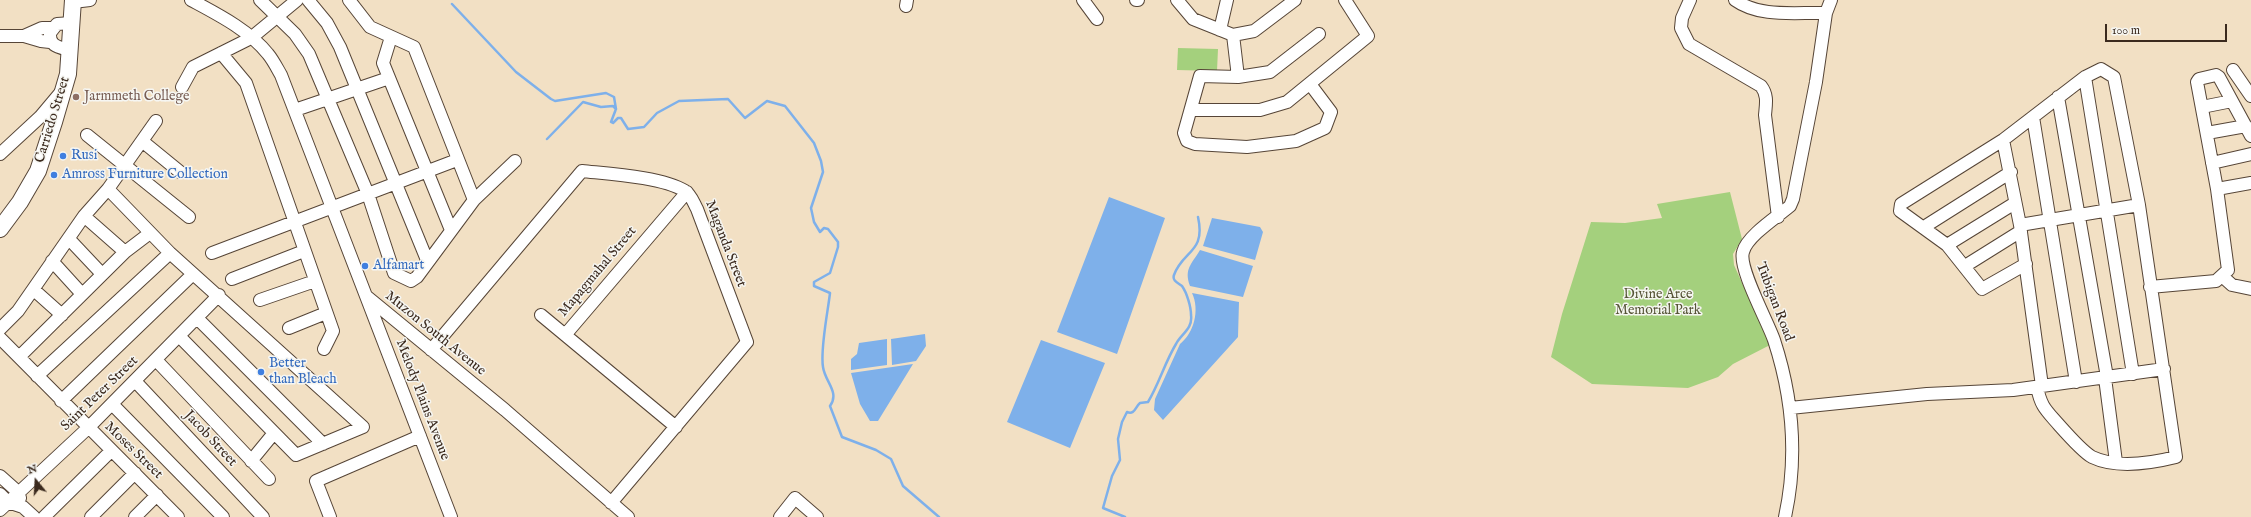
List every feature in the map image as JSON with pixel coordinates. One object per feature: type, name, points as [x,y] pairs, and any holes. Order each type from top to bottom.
[{"type":"main road","name":"Carriedo Street","points":[[0,230],[20,202],[38,172],[64,89],[72,23],[73,1]]},
{"type":"street","points":[[73,1],[90,0]]},
{"type":"street","name":"Muzon South Avenue","points":[[191,0],[215,13],[252,38],[268,53],[281,75],[364,295],[505,410],[628,517]]},
{"type":"street","points":[[260,0],[295,34],[309,54],[368,194],[394,273],[411,281],[417,277],[427,260],[474,200],[515,161]]},
{"type":"street","points":[[182,87],[193,67],[252,38],[297,0]]},
{"type":"street","points":[[308,0],[327,22],[357,88],[427,260]]},
{"type":"street","points":[[349,0],[370,27],[414,48],[474,200]]},
{"type":"street","points":[[1083,0],[1097,19]]},
{"type":"street","points":[[1177,0],[1194,19],[1233,35],[1254,31],[1294,0]]},
{"type":"street","points":[[1220,30],[1227,0]]},
{"type":"street","points":[[1191,110],[1260,110],[1287,102],[1368,36],[1345,0]]},
{"type":"street","points":[[1690,0],[1682,18],[1681,28],[1689,44],[1761,86],[1765,91],[1765,115],[1778,217]]},
{"type":"street","points":[[1735,0],[1741,4],[1766,12],[1826,13]]},
{"type":"street","name":"Tubigan Road","points":[[1785,517],[1791,490],[1793,440],[1790,408],[1774,339],[1745,270],[1742,254],[1748,242],[1790,206],[1795,193],[1816,82],[1826,13],[1831,0]]},
{"type":"street","points":[[24,36],[42,28],[52,28],[57,24],[72,23]]},
{"type":"street","points":[[50,42],[52,28]]},
{"type":"street","points":[[1310,84],[1331,112],[1329,121],[1325,128],[1296,141],[1247,147],[1195,144],[1187,141],[1184,133],[1187,116],[1191,110],[1200,76],[1238,76],[1270,72],[1319,34]]},
{"type":"street","points":[[1233,35],[1238,76]]},
{"type":"street","points":[[0,36],[24,36],[40,41],[50,42],[53,46],[69,50]]},
{"type":"street","points":[[391,37],[383,63],[426,172],[451,230]]},
{"type":"street","points":[[221,53],[246,83],[315,281],[332,331],[324,349]]},
{"type":"street","points":[[2003,140],[2011,172],[2026,264],[2040,387],[2040,404],[2066,433],[2092,457],[2116,462],[2149,464],[2176,457],[2139,205],[2114,77],[2101,69],[2085,77],[2003,140],[1901,204],[1900,211],[1947,245],[1965,266],[1982,290],[2026,264]]},
{"type":"street","points":[[2233,70],[2251,96]]},
{"type":"street","points":[[2150,287],[2216,281],[2228,270],[2212,163],[2197,82],[2201,78],[2216,75],[2219,77],[2248,131],[2207,133]]},
{"type":"street","points":[[2085,77],[2133,374]]},
{"type":"street","points":[[295,110],[389,78]]},
{"type":"street","points":[[0,154],[40,117],[64,89]]},
{"type":"street","points":[[2058,97],[2106,378],[2116,462]]},
{"type":"street","points":[[2202,107],[2232,101]]},
{"type":"street","points":[[2033,117],[2076,382]]},
{"type":"street","points":[[0,330],[18,311],[34,290],[84,216],[108,189],[156,120]]},
{"type":"street","points":[[87,135],[189,217]]},
{"type":"street","points":[[142,141],[180,172]]},
{"type":"street","points":[[2212,163],[2251,154]]},
{"type":"street","points":[[212,253],[457,160]]},
{"type":"street","name":"Maganda Street","points":[[431,350],[582,171],[624,176],[669,184],[687,192],[697,209],[747,342],[611,502]]},
{"type":"street","points":[[1924,227],[2011,172]]},
{"type":"street","points":[[2216,189],[2251,183]]},
{"type":"street","points":[[108,189],[170,253],[219,295],[363,427],[296,455],[179,336]]},
{"type":"street","name":"Mapagmahal Street","points":[[676,427],[565,334],[687,192]]},
{"type":"street","points":[[1947,245],[2015,203]]},
{"type":"street","points":[[1965,266],[2020,228],[2050,220],[2139,205]]},
{"type":"street","points":[[84,216],[125,252]]},
{"type":"street","points":[[19,357],[125,252],[150,233]]},
{"type":"street","points":[[69,239],[102,274]]},
{"type":"street","points":[[232,279],[304,251]]},
{"type":"street","points":[[37,376],[170,253]]},
{"type":"street","points":[[52,262],[82,294]]},
{"type":"street","points":[[61,402],[193,274]]},
{"type":"street","points":[[2222,276],[2232,285],[2251,289]]},
{"type":"street","points":[[260,300],[315,281]]},
{"type":"street","points":[[34,290],[62,315]]},
{"type":"street","name":"Saint Peter Street","points":[[3,502],[18,492],[88,428],[219,295]]},
{"type":"street","name":"Melody Plains Avenue","points":[[364,295],[451,517]]},
{"type":"street","points":[[289,328],[326,313]]},
{"type":"street","points":[[541,315],[565,334]]},
{"type":"street","points":[[197,318],[323,444]]},
{"type":"street","name":"Moses Street","points":[[0,338],[61,402],[135,473],[178,517]]},
{"type":"street","points":[[156,360],[269,479]]},
{"type":"street","points":[[1790,408],[1927,394],[2040,387],[2164,369]]},
{"type":"street","name":"Jacob Street","points":[[135,381],[263,517]]},
{"type":"street","points":[[112,404],[223,517]]},
{"type":"street","points":[[251,461],[274,433]]},
{"type":"street","points":[[330,517],[316,481],[420,436]]},
{"type":"street","points":[[44,517],[111,451]]},
{"type":"street","points":[[91,517],[135,473]]},
{"type":"street","points":[[0,476],[18,492],[23,507]]},
{"type":"street","points":[[135,517],[157,495]]},
{"type":"street","points":[[780,517],[795,498],[817,517]]},
{"type":"street","points":[[3,502],[23,507],[34,517]]},
{"type":"green space","points":[[1178,48],[1218,49],[1217,71],[1177,70]]},
{"type":"green space","name":"Divine Arce Memorial Park","points":[[1730,192],[1742,239],[1733,254],[1734,265],[1770,345],[1733,364],[1718,377],[1688,388],[1592,384],[1551,357],[1562,314],[1591,222],[1625,223],[1662,218],[1657,204]]},
{"type":"water","points":[[1109,197],[1165,218],[1117,354],[1057,332]]},
{"type":"water","points":[[1212,218],[1260,227],[1263,232],[1255,260],[1203,246]]},
{"type":"water","points":[[1200,250],[1253,266],[1243,297],[1190,286],[1188,280],[1189,267]]},
{"type":"water","points":[[1192,293],[1239,302],[1238,337],[1163,420],[1154,410],[1155,399],[1180,344],[1192,328],[1195,307]]},
{"type":"water","points":[[925,334],[926,346],[916,361],[892,365],[891,339]]},
{"type":"water","points":[[887,339],[887,365],[851,370],[851,359],[857,354],[859,343]]},
{"type":"water","points":[[1041,340],[1105,363],[1070,448],[1007,422]]},
{"type":"water","points":[[913,364],[878,421],[870,421],[860,404],[851,373]]},
{"type":"waterway","points":[[452,4],[516,72],[551,99],[555,101],[606,93],[614,97],[616,109]]},
{"type":"waterway","points":[[547,139],[583,102],[601,107],[613,106],[616,109],[611,122],[613,123],[618,118],[621,118],[628,129],[644,127],[657,113],[679,101],[728,99],[745,118],[767,101],[785,106],[814,143],[821,161],[823,172],[811,208],[814,222],[820,232],[824,228],[828,229],[838,242],[838,247],[830,273],[814,282],[814,286],[830,293],[823,340],[822,359],[824,372],[833,391],[833,401],[830,406],[842,437],[876,450],[891,459],[903,486],[939,517]]},
{"type":"waterway","points":[[1125,517],[1103,508],[1112,476],[1120,460],[1118,439],[1122,422],[1127,412],[1133,412],[1140,403],[1148,402],[1172,351],[1190,324],[1191,312],[1187,296],[1182,286],[1174,279],[1174,275],[1183,260],[1196,245],[1199,238],[1200,229],[1198,217]]},
{"type":"place","name":"Jarmmeth College","points":[[76,97]]},
{"type":"place","name":"Rusi","points":[[63,156]]},
{"type":"place","name":"Amross Furniture Collection","points":[[54,175]]},
{"type":"place","name":"Alfamart","points":[[365,266]]},
{"type":"place","name":"Better than Bleach","points":[[261,372]]}]
